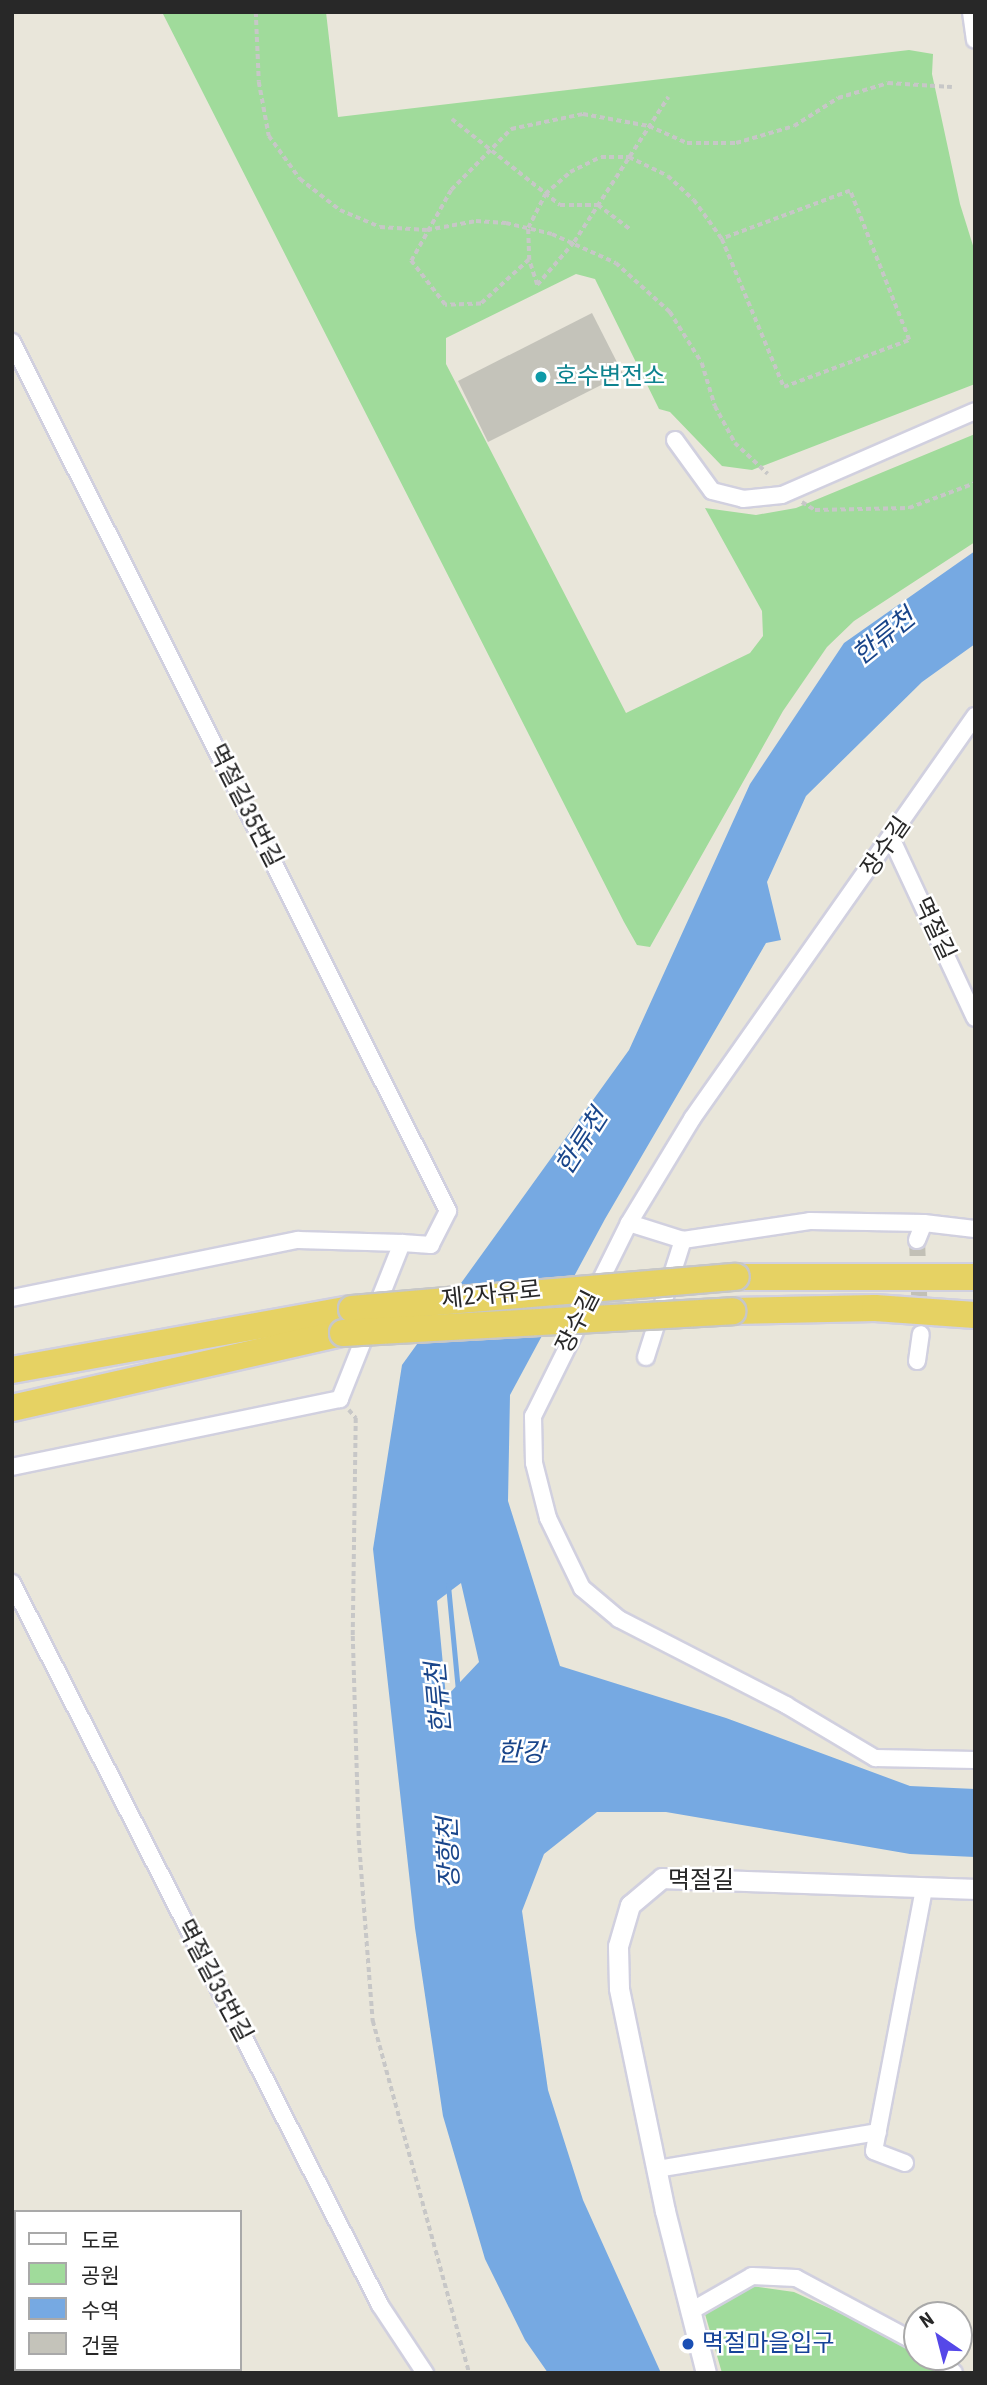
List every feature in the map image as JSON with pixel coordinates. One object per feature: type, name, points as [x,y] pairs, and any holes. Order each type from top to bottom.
[{"type":"highway","name":"제2자유로","points":[[12,1370],[58,1359],[352,1309],[736,1277],[975,1277]]},
{"type":"highway","points":[[12,1408],[343,1334],[732,1311],[875,1308],[975,1315]]},
{"type":"highway","points":[[12,1362],[58,1359]]},
{"type":"highway","points":[[12,1417],[75,1393]]},
{"type":"street","points":[[971,12],[975,40]]},
{"type":"street","name":"멱절길35번길","points":[[12,342],[448,1211],[431,1245],[402,1243]]},
{"type":"street","points":[[675,440],[712,491],[743,499],[782,495],[975,411]]},
{"type":"street","name":"장수길","points":[[975,716],[892,840],[692,1119],[629,1223],[533,1416],[534,1463],[548,1518],[582,1588],[619,1619],[786,1705],[875,1758],[975,1759]]},
{"type":"street","name":"멱절길","points":[[892,840],[975,1018]]},
{"type":"street","points":[[629,1223],[682,1240],[810,1221],[924,1223],[975,1230]]},
{"type":"street","points":[[917,1240],[924,1223]]},
{"type":"street","points":[[12,1298],[162,1264],[298,1240],[402,1243],[340,1399],[12,1466]]},
{"type":"street","points":[[646,1357],[682,1240]]},
{"type":"street","points":[[917,1361],[920,1334]]},
{"type":"street","name":"멱절길35번길","points":[[12,1583],[380,2305],[425,2373]]},
{"type":"street","name":"멱절길","points":[[706,2373],[657,2169],[619,1988],[623,1920],[643,1890],[662,1878],[975,1889]]},
{"type":"street","points":[[905,2162],[874,2151],[924,1888]]},
{"type":"street","points":[[657,2169],[878,2132]]},
{"type":"street","points":[[691,2311],[752,2276],[796,2277],[903,2335]]},
{"type":"path","points":[[256,12],[259,82],[269,136],[300,179],[340,210],[380,227],[427,230],[476,221],[528,228],[574,242],[616,262],[670,312],[702,363],[715,406],[735,443],[768,474]]},
{"type":"path","points":[[529,261],[481,304],[445,305],[411,261],[450,190],[512,129],[583,114],[649,126],[687,143],[736,143],[794,126],[838,98],[888,83],[952,87]]},
{"type":"path","points":[[668,97],[649,126],[629,157],[598,205],[574,242],[537,285],[529,261],[528,228],[545,194],[570,172],[601,157],[629,157],[668,176],[694,200],[722,239],[784,387],[909,340],[850,191],[722,239]]},
{"type":"path","points":[[452,119],[560,205],[598,205],[631,230]]},
{"type":"path","points":[[799,501],[815,510],[909,508],[975,483]]},
{"type":"path","points":[[340,1399],[356,1418],[353,1636],[359,1840],[373,2021],[469,2373]]},
{"type":"green space","points":[[162,12],[326,12],[338,117],[909,50],[933,54],[932,74],[960,204],[975,252],[975,384],[752,470],[722,466],[670,412],[659,409],[595,279],[576,274],[446,338],[446,364],[626,713],[750,653],[763,636],[762,611],[705,508],[756,515],[796,508],[975,434],[975,542],[854,621],[827,647],[783,711],[650,947],[637,945],[624,922]]},
{"type":"green space","points":[[751,2286],[794,2292],[903,2346],[903,2371],[936,2373],[722,2373],[705,2314]]},
{"type":"water","points":[[975,551],[975,644],[922,682],[806,796],[767,882],[781,940],[766,943],[605,1219],[510,1395],[508,1501],[560,1666],[726,1718],[910,1786],[975,1789],[975,1857],[910,1854],[666,1812],[597,1812],[544,1854],[522,1911],[548,2090],[583,2200],[661,2373],[548,2373],[525,2340],[485,2259],[443,2116],[415,1928],[373,1549],[402,1365],[629,1050],[750,784],[844,643]],"holes":[[[461,1583],[479,1662],[446,1697],[437,1601]]]},
{"type":"building","name":"호수변전소","points":[[592,313],[623,374],[488,442],[458,381]]},
{"type":"waterway","name":"한류천","points":[[448,1585],[458,1690]]},
{"type":"tunnel","points":[[917,1240],[920,1318]]},
{"type":"place","name":"호수변전소","points":[[541,377]]},
{"type":"place","name":"멱절마을입구","points":[[688,2344]]},
{"type":"water label","name":"한강","points":[[521,1753]]},
{"type":"water label","name":"장항천","points":[[449,1853]]}]
